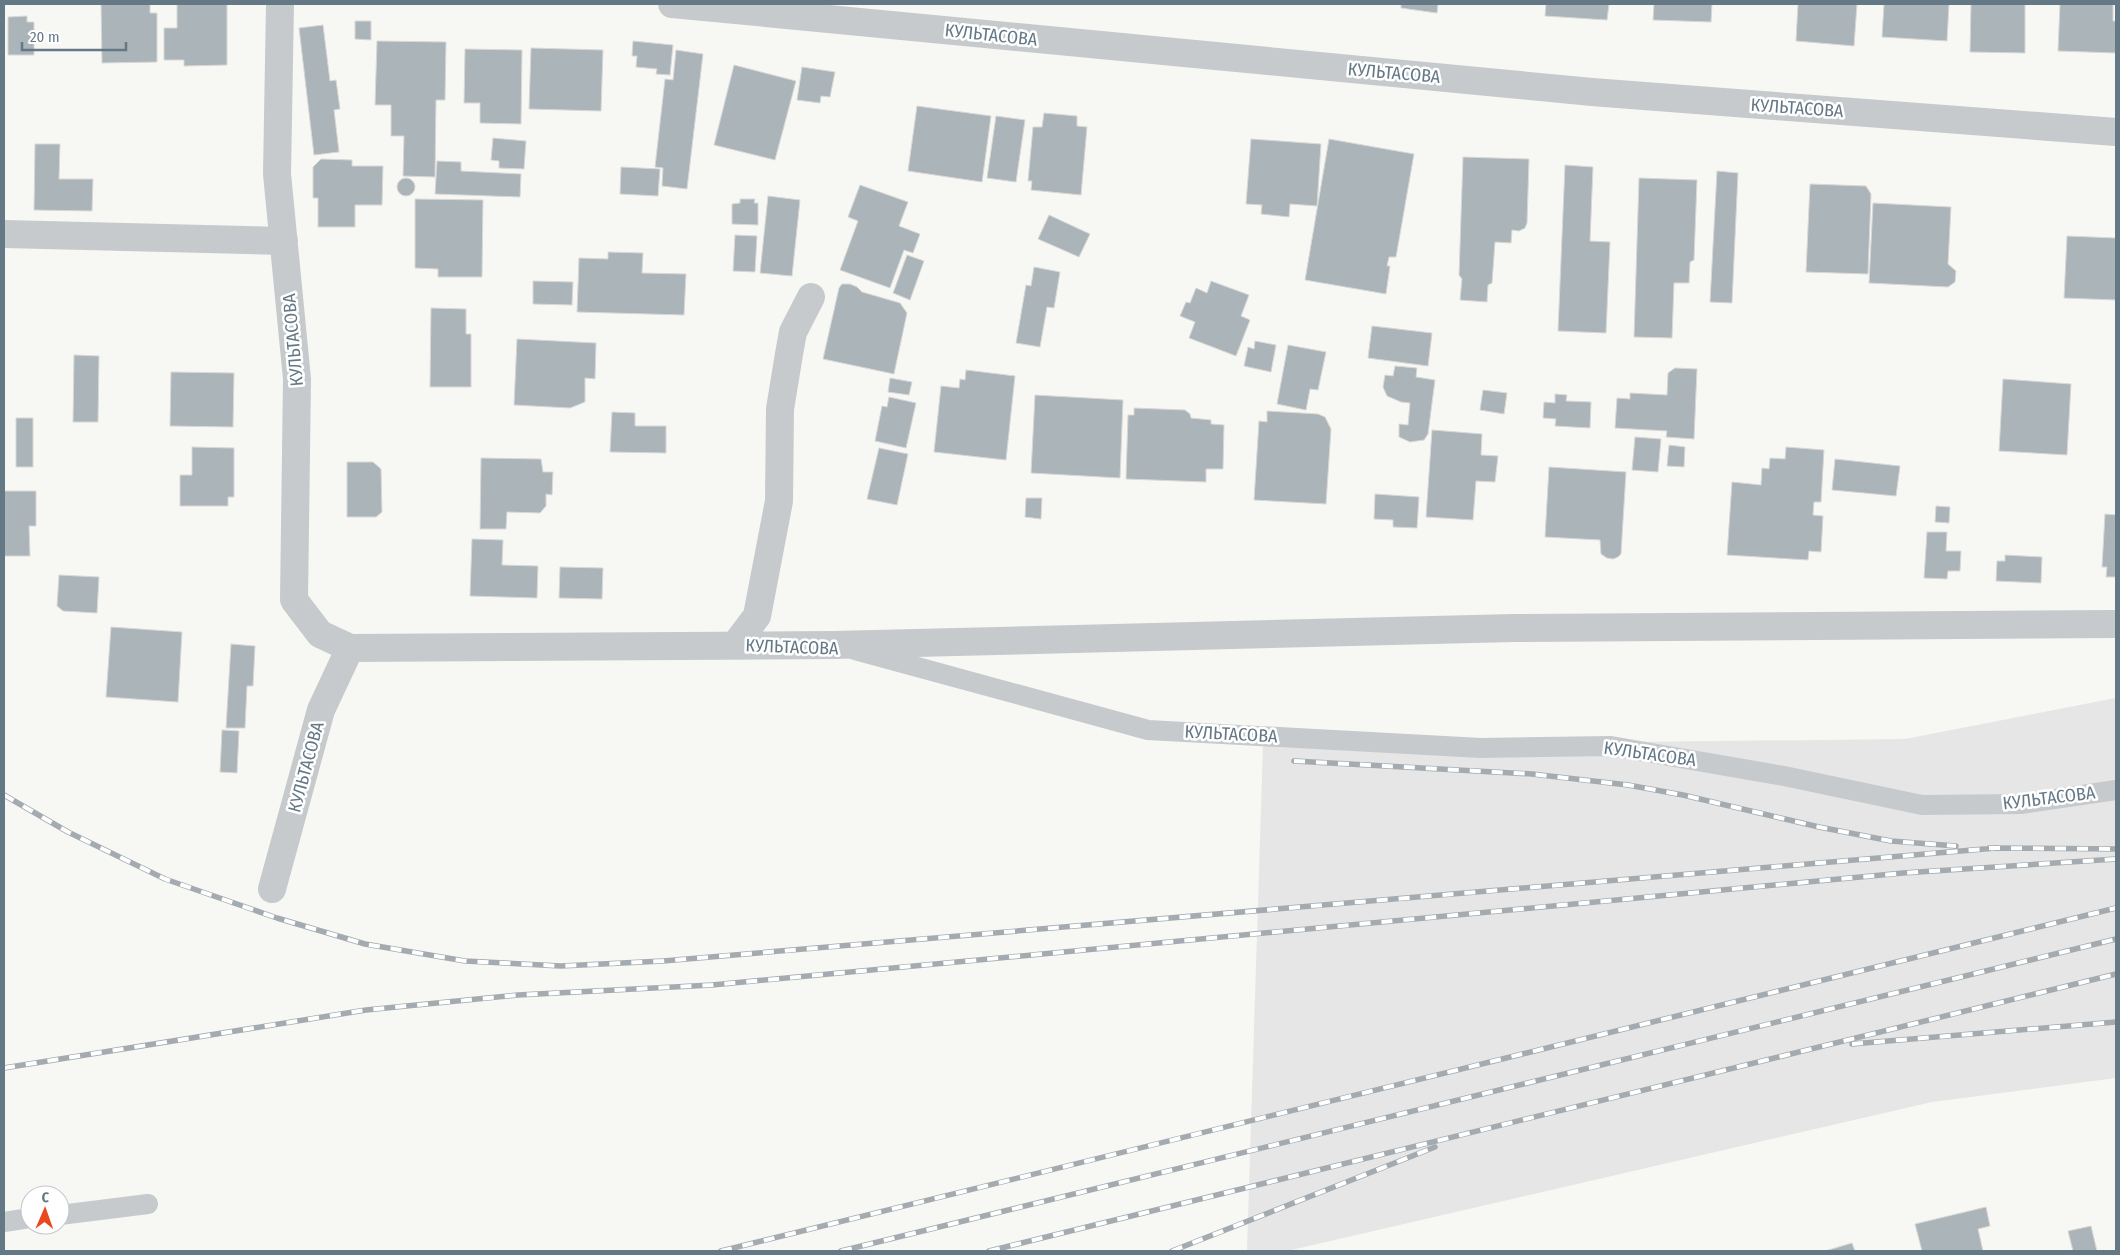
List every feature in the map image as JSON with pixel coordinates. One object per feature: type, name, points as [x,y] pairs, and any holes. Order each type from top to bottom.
[{"type":"street","name":"КУЛЬТАСОВА","points":[[280,4],[278,174],[297,379],[294,600],[320,634],[350,648],[834,645]]},
{"type":"street","name":"КУЛЬТАСОВА","points":[[672,4],[1592,92],[2116,132]]},
{"type":"street","points":[[4,234],[284,241]]},
{"type":"street","points":[[735,645],[757,616],[779,501],[780,409],[790,347],[793,332],[811,297]]},
{"type":"street","points":[[834,645],[1514,628],[2116,624]]},
{"type":"street","name":"КУЛЬТАСОВА","points":[[272,889],[321,710],[350,648]]},
{"type":"lane","name":"КУЛЬТАСОВА","points":[[834,645],[1148,730],[1481,748],[1611,746],[1784,776],[1922,805],[2022,804],[2116,790]]},
{"type":"lane","points":[[70,1214],[148,1204]]},
{"type":"lane","points":[[4,1222],[20,1220]]},
{"type":"shaded area","points":[[2116,698],[2116,1078],[1932,1102],[1287,1251],[1247,1251],[1263,746],[1905,739]]},
{"type":"building","points":[[101,4],[150,4],[150,13],[157,13],[157,62],[102,63]]},
{"type":"building","points":[[177,4],[227,4],[227,65],[184,66],[184,60],[164,60],[164,28],[177,28]]},
{"type":"building","points":[[1401,4],[1438,4],[1437,13],[1401,8]]},
{"type":"building","points":[[1546,4],[1609,4],[1607,20],[1545,16]]},
{"type":"building","points":[[1654,4],[1712,4],[1711,22],[1653,20]]},
{"type":"building","points":[[1798,4],[1857,4],[1854,46],[1796,41]]},
{"type":"building","points":[[1884,4],[1949,4],[1947,41],[1882,37]]},
{"type":"building","points":[[1971,4],[2025,4],[2025,53],[1970,52]]},
{"type":"building","points":[[2060,4],[2113,4],[2113,21],[2116,21],[2116,53],[2058,51]]},
{"type":"building","points":[[27,16],[27,22],[34,22],[34,55],[8,55],[8,17]]},
{"type":"building","points":[[355,21],[371,21],[371,40],[355,39]]},
{"type":"building","points":[[323,25],[330,81],[336,80],[340,109],[334,110],[339,152],[314,155],[299,28]]},
{"type":"building","points":[[377,41],[446,42],[445,100],[436,100],[435,177],[403,176],[404,136],[391,136],[391,105],[375,105]]},
{"type":"building","points":[[633,41],[673,45],[670,75],[656,74],[657,69],[636,67],[637,56],[632,56]]},
{"type":"building","points":[[531,48],[603,50],[601,111],[529,109]]},
{"type":"building","points":[[465,49],[522,50],[521,124],[480,123],[480,103],[464,103]]},
{"type":"building","points":[[676,50],[703,54],[687,189],[662,186],[663,168],[655,167],[665,79],[673,80]]},
{"type":"building","points":[[734,65],[796,81],[775,160],[714,145]]},
{"type":"building","points":[[802,67],[835,72],[830,97],[821,96],[820,103],[797,100]]},
{"type":"building","points":[[917,106],[991,116],[982,182],[908,171]]},
{"type":"building","points":[[1044,113],[1077,116],[1077,126],[1087,127],[1081,195],[1031,190],[1032,181],[1028,181],[1033,127],[1042,127]]},
{"type":"building","points":[[996,116],[1025,120],[1016,182],[987,178]]},
{"type":"building","points":[[493,138],[526,141],[524,169],[499,168],[499,161],[491,160]]},
{"type":"building","points":[[1251,139],[1321,144],[1317,206],[1290,204],[1289,217],[1261,214],[1262,205],[1246,204]]},
{"type":"building","points":[[1329,139],[1414,154],[1396,257],[1389,257],[1387,266],[1390,266],[1386,294],[1305,280]]},
{"type":"building","points":[[35,144],[60,144],[59,179],[93,179],[92,211],[34,210]]},
{"type":"building","points":[[1463,157],[1529,159],[1527,223],[1525,228],[1519,231],[1512,230],[1511,243],[1495,242],[1492,283],[1488,285],[1487,302],[1460,300],[1462,279],[1459,275]]},
{"type":"building","points":[[321,159],[352,160],[352,166],[383,166],[382,205],[355,205],[355,227],[318,227],[318,198],[313,198],[313,167]]},
{"type":"building","points":[[437,161],[461,162],[461,171],[521,174],[520,197],[435,194]]},
{"type":"building","points":[[1565,165],[1593,167],[1590,241],[1610,242],[1606,333],[1558,331]]},
{"type":"building","points":[[621,167],[660,169],[658,196],[620,194]]},
{"type":"building","points":[[1717,171],[1738,173],[1732,303],[1710,302]]},
{"type":"building","points":[[406,178],[412,181],[415,187],[412,193],[406,196],[400,193],[397,187],[400,181]]},
{"type":"building","points":[[1639,178],[1697,180],[1694,260],[1690,262],[1689,283],[1674,283],[1672,338],[1634,337]]},
{"type":"building","points":[[1810,184],[1866,186],[1871,194],[1868,274],[1806,272]]},
{"type":"building","points":[[860,185],[908,202],[899,226],[920,234],[913,253],[904,250],[890,288],[840,270],[858,221],[848,217]]},
{"type":"building","points":[[768,196],[800,200],[792,276],[760,273]]},
{"type":"building","points":[[415,199],[483,200],[482,277],[438,277],[438,269],[415,268]]},
{"type":"building","points":[[740,199],[755,199],[754,203],[758,203],[758,225],[732,224],[732,204],[740,203]]},
{"type":"building","points":[[1873,203],[1951,207],[1948,264],[1956,271],[1955,282],[1948,287],[1869,283]]},
{"type":"building","points":[[1049,215],[1090,234],[1079,257],[1038,239]]},
{"type":"building","points":[[735,235],[757,236],[755,272],[733,271]]},
{"type":"building","points":[[2067,236],[2116,238],[2116,300],[2064,298]]},
{"type":"building","points":[[608,252],[643,253],[642,273],[686,274],[684,315],[577,312],[579,258],[608,259]]},
{"type":"building","points":[[907,255],[924,261],[910,300],[893,293]]},
{"type":"building","points":[[1034,267],[1060,272],[1054,308],[1047,307],[1040,347],[1016,343],[1026,285],[1031,286]]},
{"type":"building","points":[[533,281],[573,282],[572,305],[533,304]]},
{"type":"building","points":[[1211,281],[1249,295],[1241,316],[1250,320],[1236,356],[1189,338],[1195,322],[1180,316],[1186,302],[1190,303],[1196,288],[1207,293]]},
{"type":"building","points":[[842,284],[850,284],[862,292],[900,303],[907,313],[894,374],[823,359],[839,288]]},
{"type":"building","points":[[431,308],[466,309],[466,334],[471,334],[471,387],[430,387]]},
{"type":"building","points":[[1372,326],[1432,333],[1428,366],[1368,358]]},
{"type":"building","points":[[517,339],[596,343],[595,379],[585,378],[585,402],[570,408],[514,405]]},
{"type":"building","points":[[1255,341],[1276,345],[1271,372],[1244,366],[1248,347],[1254,349]]},
{"type":"building","points":[[1288,345],[1326,352],[1318,390],[1310,389],[1306,410],[1277,404]]},
{"type":"building","points":[[74,355],[99,356],[98,422],[73,422]]},
{"type":"building","points":[[1395,366],[1417,368],[1416,377],[1435,380],[1428,434],[1424,440],[1410,442],[1399,437],[1399,424],[1408,425],[1410,403],[1401,402],[1387,396],[1383,387],[1385,375],[1393,376]]},
{"type":"building","points":[[1675,368],[1697,369],[1694,439],[1666,437],[1667,431],[1615,428],[1617,398],[1630,399],[1630,393],[1667,395],[1668,373]]},
{"type":"building","points":[[966,370],[1015,376],[1006,460],[934,452],[941,386],[959,388],[960,379],[965,380]]},
{"type":"building","points":[[171,372],[234,373],[233,427],[170,426]]},
{"type":"building","points":[[890,378],[912,382],[909,395],[888,392]]},
{"type":"building","points":[[2003,379],[2071,384],[2067,455],[1999,451]]},
{"type":"building","points":[[1483,390],[1507,393],[1504,414],[1480,410]]},
{"type":"building","points":[[1555,394],[1567,395],[1566,401],[1591,402],[1590,428],[1555,426],[1556,419],[1543,418],[1544,402],[1555,403]]},
{"type":"building","points":[[1035,395],[1123,400],[1120,478],[1031,473]]},
{"type":"building","points":[[889,397],[916,403],[906,448],[875,441],[882,406],[887,407]]},
{"type":"building","points":[[1134,408],[1185,410],[1190,414],[1191,418],[1211,420],[1211,424],[1224,425],[1223,469],[1206,469],[1206,482],[1126,479],[1128,415],[1134,415]]},
{"type":"building","points":[[1267,411],[1318,414],[1325,417],[1331,429],[1326,504],[1254,500],[1259,421],[1267,422]]},
{"type":"building","points":[[612,412],[635,413],[635,426],[666,426],[666,453],[610,452]]},
{"type":"building","points":[[16,418],[33,418],[33,467],[16,467]]},
{"type":"building","points":[[1432,430],[1482,434],[1481,455],[1498,456],[1495,482],[1476,481],[1473,520],[1426,517]]},
{"type":"building","points":[[1635,437],[1661,439],[1658,472],[1632,470]]},
{"type":"building","points":[[1669,445],[1685,447],[1684,467],[1667,466]]},
{"type":"building","points":[[192,447],[234,448],[234,497],[228,497],[228,506],[180,506],[180,475],[192,475]]},
{"type":"building","points":[[1786,447],[1824,450],[1821,502],[1814,502],[1813,515],[1823,516],[1821,552],[1809,551],[1808,560],[1727,555],[1732,482],[1761,485],[1762,468],[1769,469],[1770,458],[1785,459]]},
{"type":"building","points":[[879,448],[908,454],[897,505],[867,499]]},
{"type":"building","points":[[481,458],[541,459],[543,472],[553,472],[552,495],[546,494],[546,506],[540,513],[507,512],[506,529],[480,529]]},
{"type":"building","points":[[1835,459],[1900,466],[1896,496],[1832,490]]},
{"type":"building","points":[[347,462],[373,462],[381,469],[382,512],[376,517],[347,517]]},
{"type":"building","points":[[1549,467],[1626,472],[1621,554],[1618,557],[1613,559],[1607,558],[1601,554],[1600,540],[1545,537]]},
{"type":"building","points":[[4,491],[36,491],[36,526],[29,526],[30,556],[4,556]]},
{"type":"building","points":[[1375,494],[1419,497],[1417,528],[1393,527],[1393,520],[1374,519]]},
{"type":"building","points":[[1026,498],[1042,498],[1041,519],[1025,517]]},
{"type":"building","points":[[1936,506],[1950,507],[1949,523],[1935,522]]},
{"type":"building","points":[[2105,514],[2116,515],[2116,577],[2106,577],[2107,567],[2102,567]]},
{"type":"building","points":[[1927,532],[1947,532],[1946,551],[1961,551],[1960,571],[1948,571],[1947,579],[1924,578]]},
{"type":"building","points":[[472,539],[503,540],[502,565],[538,566],[537,598],[470,596]]},
{"type":"building","points":[[2005,555],[2042,557],[2041,583],[1996,581],[1997,561],[2005,561]]},
{"type":"building","points":[[560,567],[603,568],[602,599],[559,598]]},
{"type":"building","points":[[59,575],[99,577],[97,613],[63,611],[57,606]]},
{"type":"building","points":[[111,627],[182,632],[178,702],[106,697]]},
{"type":"building","points":[[231,644],[255,646],[253,686],[247,686],[245,728],[226,728]]},
{"type":"building","points":[[222,730],[239,731],[237,773],[220,772]]},
{"type":"building","points":[[1986,1207],[1990,1226],[1978,1229],[1983,1251],[1922,1251],[1915,1224]]},
{"type":"building","points":[[2091,1226],[2097,1251],[2073,1251],[2068,1231]]},
{"type":"building","points":[[1852,1243],[1855,1251],[1825,1251]]},
{"type":"railway","points":[[1294,761],[1532,774],[1628,785],[1683,795],[1819,827],[1891,841],[1956,846]]},
{"type":"railway","points":[[4,795],[68,832],[165,879],[277,918],[365,944],[465,961],[561,966],[663,961],[1996,848]]},
{"type":"railway","points":[[1989,848],[2116,849]]},
{"type":"railway","points":[[4,1068],[366,1010],[518,995],[712,985],[1903,873],[2116,859]]},
{"type":"railway","points":[[721,1251],[2116,908]]},
{"type":"railway","points":[[841,1251],[2116,939]]},
{"type":"railway","points":[[989,1251],[2116,974]]},
{"type":"railway","points":[[1852,1044],[2116,1022]]},
{"type":"railway","points":[[1172,1251],[1435,1147]]}]
